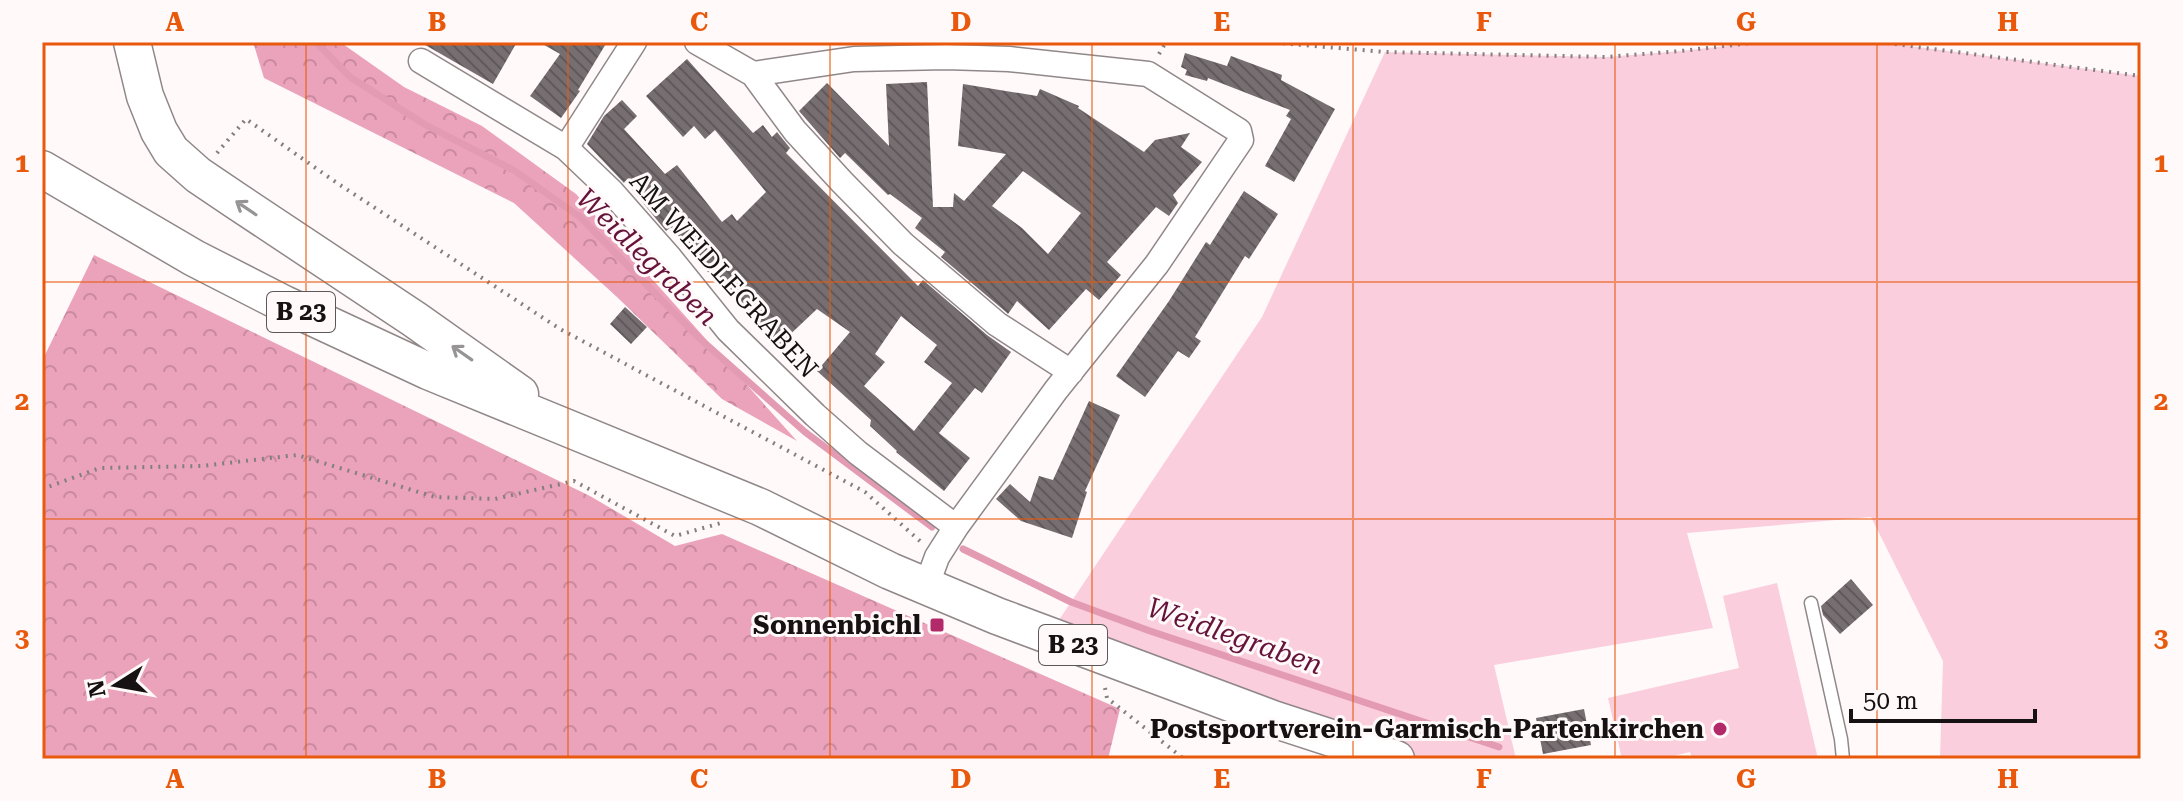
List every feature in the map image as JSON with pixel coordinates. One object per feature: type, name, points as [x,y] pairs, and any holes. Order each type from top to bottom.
[{"type":"main road","name":"B 23","points":[[132,42],[145,96],[159,131],[171,151],[198,175],[414,319],[572,430]]},
{"type":"main road","name":"B 23","points":[[42,169],[194,258],[428,371],[760,507],[932,572],[1098,655],[1273,719],[1396,759]]},
{"type":"street","points":[[566,148],[634,42]]},
{"type":"street","points":[[697,42],[753,74],[795,131],[903,244],[997,324],[1071,372]]},
{"type":"street","points":[[753,74],[854,59],[946,57],[1009,59],[1148,74],[1239,131],[1241,140],[1157,264],[1056,390],[956,527],[932,572]]},
{"type":"street","name":"AM WEIDLEGRABEN","points":[[421,61],[566,148],[611,191],[728,330],[815,415],[858,453],[956,527]]},
{"type":"lane","points":[[1811,603],[1843,759]]},
{"type":"path","points":[[1267,42],[1385,52],[1606,57],[1760,42]]},
{"type":"path","points":[[1879,42],[2141,76]]},
{"type":"path","points":[[198,175],[246,119],[337,183],[560,329],[865,492],[932,572]]},
{"type":"path","points":[[42,489],[100,468],[201,466],[297,455],[435,497],[495,499],[574,481],[675,536],[739,518],[760,507]]},
{"type":"path","points":[[1098,655],[1107,698],[1184,759]]},
{"type":"shaded area","points":[[1760,42],[1879,42],[2141,76],[2141,759],[1940,759],[1943,661],[1871,517],[1687,533],[1713,628],[1494,665],[1516,759],[1395,759],[1098,655],[1059,620],[1262,317],[1385,52],[1606,57]]},
{"type":"shaded area","points":[[1777,583],[1818,759],[1692,759],[1690,752],[1660,759],[1622,759],[1608,698],[1739,668],[1723,596]]},
{"type":"green space","points":[[253,42],[340,42],[404,87],[482,126],[576,194],[797,441],[722,399],[514,203],[264,78]]},
{"type":"green space","points":[[94,255],[590,496],[675,546],[722,534],[1120,709],[1108,759],[42,759],[42,361]]},
{"type":"building","points":[[420,42],[517,42],[493,84]]},
{"type":"building","points":[[539,42],[607,42],[561,118],[530,96],[560,54]]},
{"type":"building","points":[[1185,53],[1227,66],[1231,56],[1282,75],[1281,80],[1335,109],[1294,182],[1265,166],[1291,119],[1286,116],[1290,110],[1208,78],[1207,81],[1185,75],[1187,70],[1181,67]]},
{"type":"building","points":[[687,59],[753,133],[763,125],[772,137],[777,132],[790,148],[786,153],[918,286],[923,280],[1011,352],[982,393],[975,388],[939,433],[970,458],[944,491],[896,452],[870,426],[871,420],[817,371],[850,332],[817,309],[780,344],[723,285],[721,288],[671,227],[666,231],[625,181],[587,144],[604,116],[622,100],[637,116],[624,129],[665,174],[677,165],[722,222],[732,214],[737,221],[766,192],[715,130],[705,139],[694,126],[683,137],[646,96]],"holes":[[[901,316],[937,345],[924,362],[952,383],[914,431],[864,386],[885,362],[875,354]]]},
{"type":"building","points":[[927,82],[933,207],[953,207],[954,193],[964,201],[1006,154],[958,146],[963,84],[1037,96],[1040,89],[1079,106],[1144,152],[1155,140],[1190,133],[1181,147],[1202,162],[1173,195],[1178,203],[1169,216],[1156,207],[1107,262],[1121,275],[1099,300],[1086,289],[1049,330],[1017,301],[1008,314],[941,257],[945,252],[915,228],[922,218],[888,195],[845,153],[840,158],[799,111],[827,83],[889,146],[886,84]],"holes":[[[1023,171],[1081,213],[1048,254],[1022,228],[992,206]]]},
{"type":"building","points":[[1244,191],[1278,214],[1249,259],[1245,256],[1195,337],[1201,341],[1189,358],[1178,351],[1145,397],[1116,376],[1206,242],[1210,245]]},
{"type":"building","points":[[625,307],[647,327],[631,344],[610,324]]},
{"type":"building","points":[[1089,401],[1120,415],[1085,491],[1072,538],[1021,521],[996,499],[1010,484],[1030,502],[1039,476],[1053,480]]},
{"type":"building","points":[[1851,579],[1873,605],[1840,634],[1823,615],[1821,606]]},
{"type":"building","points":[[1584,709],[1591,745],[1543,754],[1536,718]]},
{"type":"waterway","name":"Weidlegraben","points":[[316,42],[350,77],[424,124],[515,171],[580,217],[698,337],[805,432],[932,527]]},
{"type":"waterway","name":"Weidlegraben","points":[[963,549],[1071,602],[1499,747]]},
{"type":"place","name":"Sonnenbichl","points":[[937,625]]},
{"type":"place","name":"Postsportverein-Garmisch-Partenkirchen","points":[[1720,729]]}]
